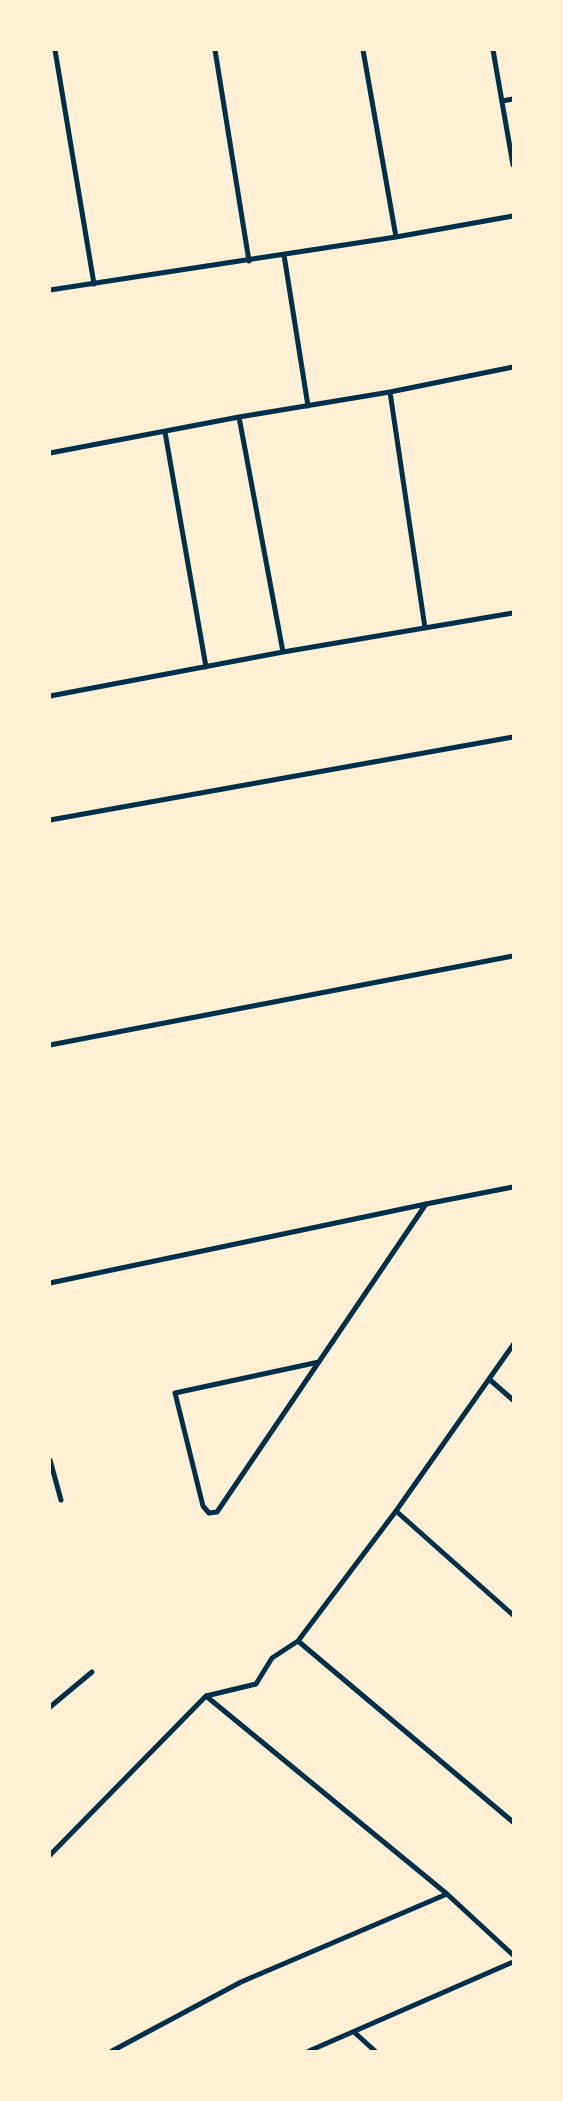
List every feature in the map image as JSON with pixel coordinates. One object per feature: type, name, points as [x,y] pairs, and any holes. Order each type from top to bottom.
[{"type":"street","points":[[55,50],[94,284]]},
{"type":"street","points":[[215,50],[249,261]]},
{"type":"street","points":[[363,50],[396,237]]},
{"type":"street","points":[[493,50],[513,165]]},
{"type":"street","points":[[502,100],[513,99]]},
{"type":"street","points":[[50,290],[249,261],[513,216]]},
{"type":"street","points":[[284,255],[308,406]]},
{"type":"street","points":[[50,453],[513,368]]},
{"type":"street","points":[[390,392],[426,628]]},
{"type":"street","points":[[240,417],[283,652]]},
{"type":"street","points":[[165,432],[206,667]]},
{"type":"street","points":[[50,696],[283,652],[513,613]]},
{"type":"street","points":[[50,820],[513,737]]},
{"type":"street","points":[[50,1045],[513,956]]},
{"type":"street","points":[[50,1283],[513,1187]]},
{"type":"street","points":[[319,1362],[175,1393],[206,1511],[212,1514],[217,1512],[319,1362],[426,1204]]},
{"type":"street","points":[[50,1855],[206,1696],[256,1684],[272,1658],[298,1641],[396,1511],[513,1345]]},
{"type":"street","points":[[489,1378],[513,1400]]},
{"type":"street","points":[[50,1460],[61,1500]]},
{"type":"street","points":[[396,1511],[513,1615]]},
{"type":"street","points":[[298,1641],[513,1822]]},
{"type":"street","points":[[50,1707],[92,1672]]},
{"type":"street","points":[[206,1696],[447,1894],[513,1955]]},
{"type":"street","points":[[112,2051],[241,1982],[447,1894]]},
{"type":"street","points":[[309,2051],[513,1962]]},
{"type":"street","points":[[354,2032],[375,2051]]}]
